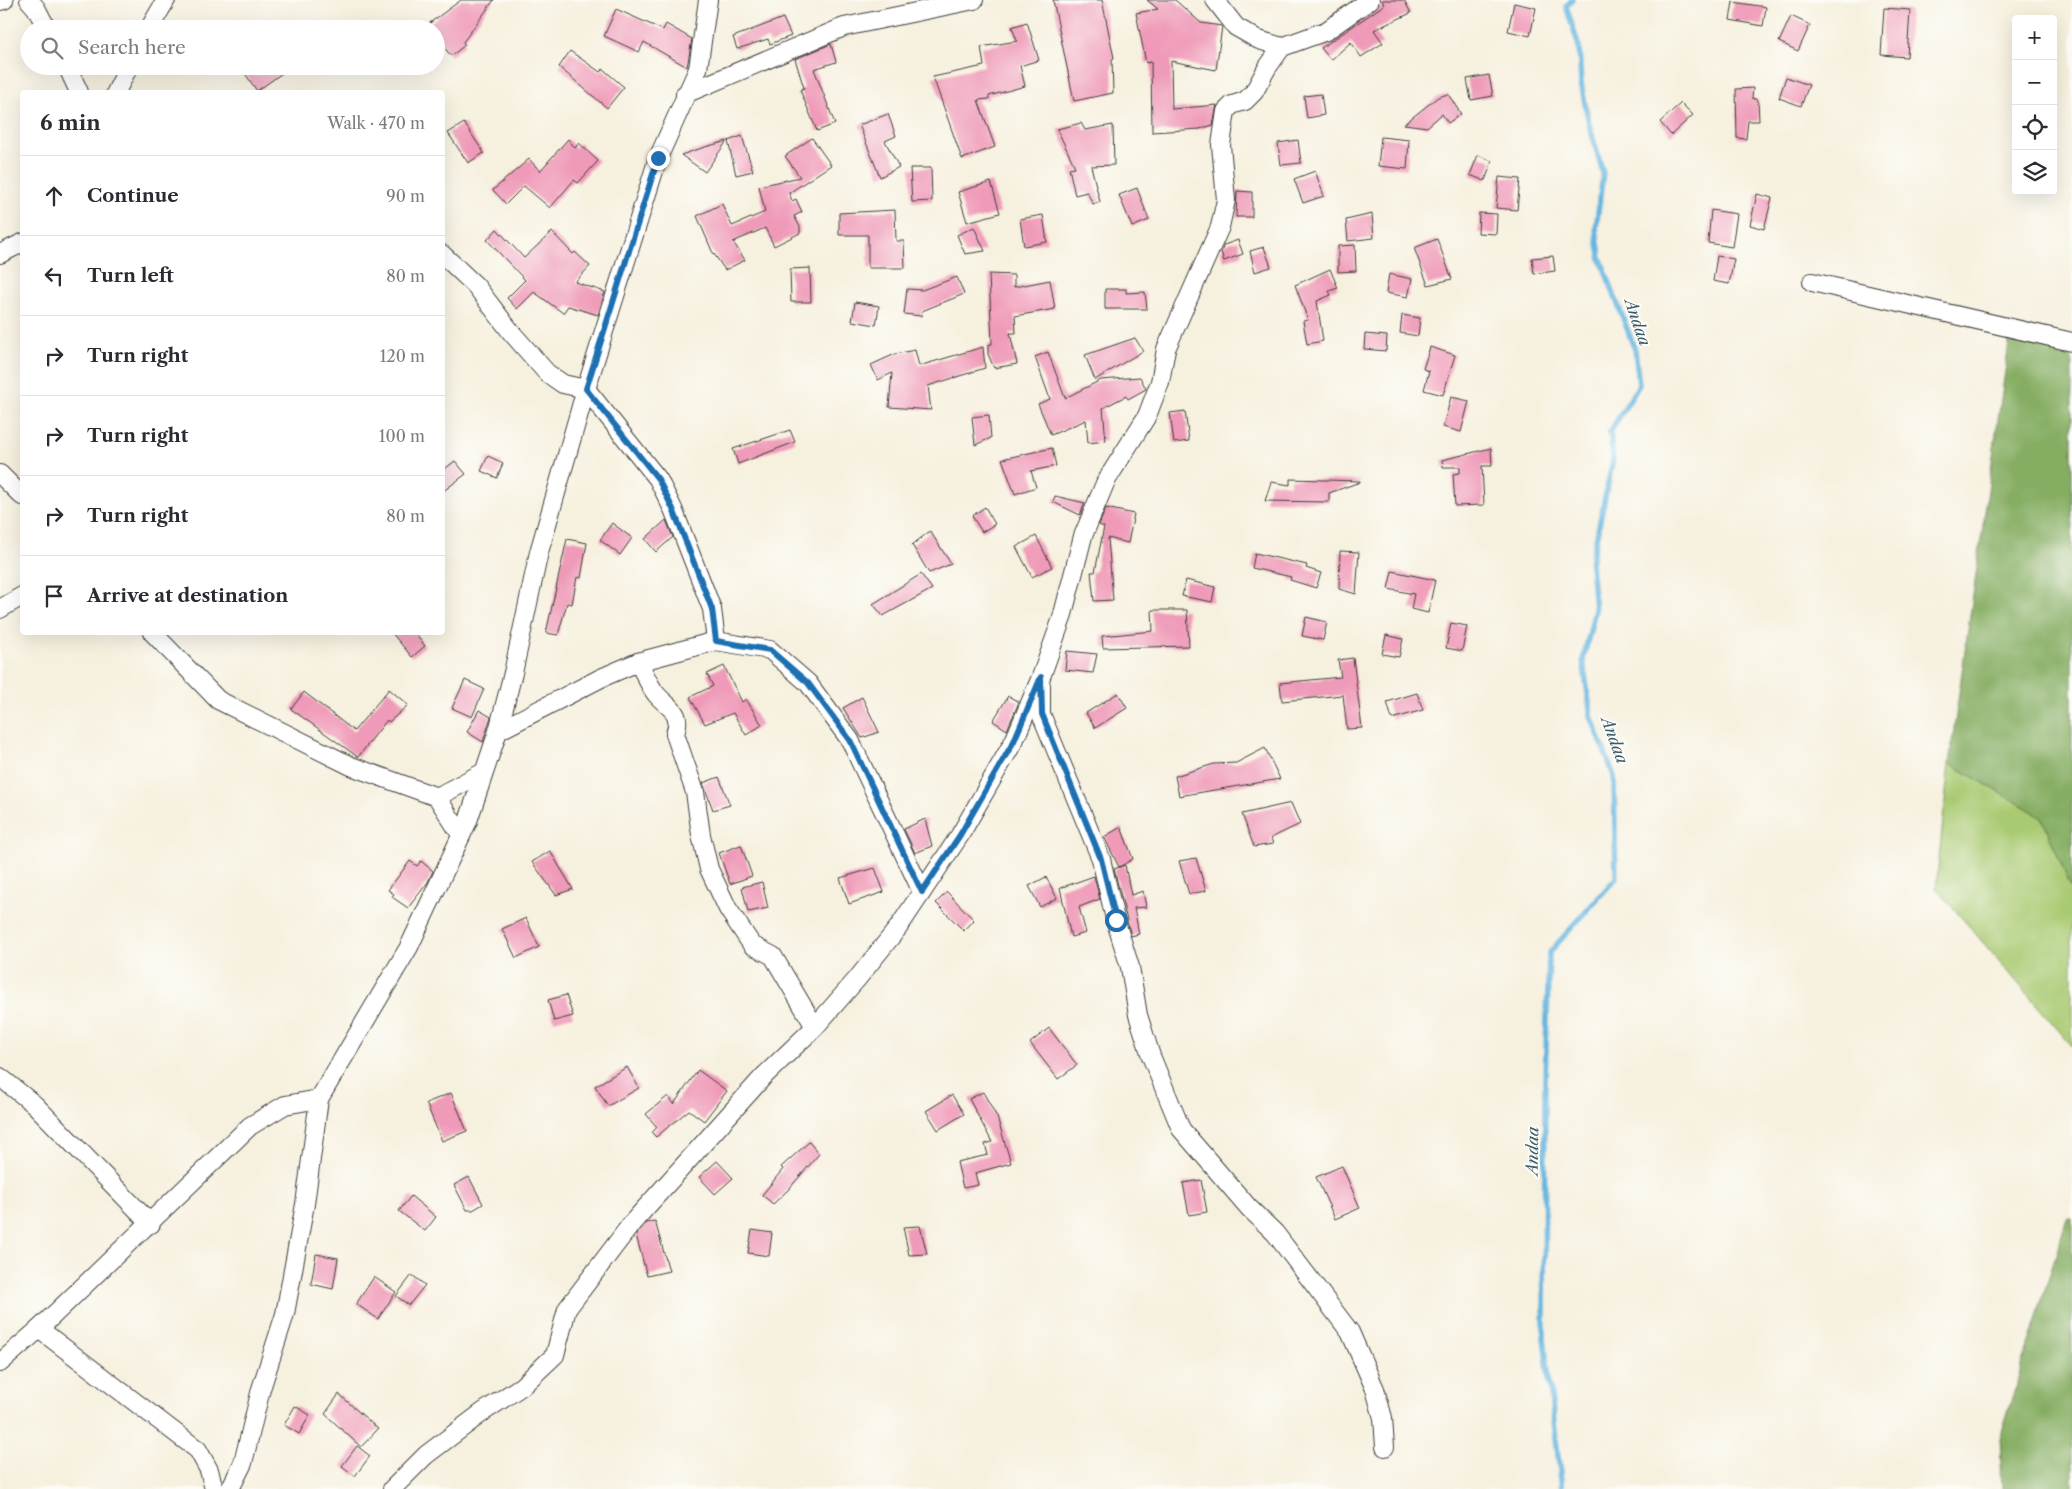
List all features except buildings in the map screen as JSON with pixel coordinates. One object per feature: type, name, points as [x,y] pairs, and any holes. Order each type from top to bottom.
[{"type":"street","points":[[0,1],[4,0]]},
{"type":"street","points":[[29,0],[42,20]]},
{"type":"street","points":[[154,20],[166,0]]},
{"type":"street","points":[[230,1489],[243,1462],[261,1389],[285,1314],[306,1204],[319,1099],[409,947],[461,835],[498,731],[513,673],[539,552],[586,389],[658,158],[685,94],[698,69],[708,0]]},
{"type":"street","points":[[685,94],[844,27],[974,0]]},
{"type":"street","points":[[1215,0],[1236,28],[1260,40],[1282,47]]},
{"type":"street","points":[[392,1489],[426,1455],[482,1412],[522,1386],[555,1355],[567,1309],[632,1223],[763,1077],[814,1027],[898,928],[960,835],[1014,741],[1041,677],[1062,618],[1083,536],[1106,481],[1147,416],[1160,382],[1166,348],[1220,227],[1226,200],[1221,145],[1226,111],[1232,105],[1245,101],[1254,92],[1267,68],[1282,47],[1326,31],[1370,0]]},
{"type":"street","points":[[71,75],[78,90]]},
{"type":"street","points":[[117,90],[124,75]]},
{"type":"street","points":[[0,254],[20,244]]},
{"type":"street","points":[[445,257],[476,286],[511,332],[547,373],[564,384],[586,389],[658,479],[673,509],[712,609],[716,641]]},
{"type":"street","points":[[1812,282],[2072,342]]},
{"type":"street","points":[[0,474],[20,494]]},
{"type":"street","points":[[0,609],[20,597]]},
{"type":"street","points":[[155,635],[218,700],[351,766],[437,797],[461,835]]},
{"type":"street","points":[[498,731],[601,678],[638,662],[716,641],[770,650],[808,683],[850,740],[922,892]]},
{"type":"street","points":[[638,662],[656,694],[668,704],[677,716],[678,724],[674,734],[696,792],[701,836],[709,869],[728,909],[752,945],[773,956],[814,1027]]},
{"type":"street","points":[[1041,677],[1042,714],[1101,859],[1130,968],[1138,1015],[1151,1056],[1181,1129],[1249,1208],[1275,1234],[1350,1332],[1375,1389],[1383,1418],[1385,1447]]},
{"type":"street","points":[[437,797],[482,773]]},
{"type":"street","points":[[0,1077],[35,1105],[151,1224]]},
{"type":"street","points":[[0,1363],[151,1224],[250,1126],[285,1106],[319,1099]]},
{"type":"street","points":[[39,1329],[198,1450],[209,1470],[214,1489]]},
{"type":"green space","points":[[2010,336],[2072,350],[2072,890],[2042,817],[1949,763]]},
{"type":"green space","points":[[1949,763],[2042,817],[2072,890],[2072,1046],[1936,888]]},
{"type":"green space","points":[[2067,1218],[2072,1218],[2072,1489],[2002,1489],[2000,1438]]},
{"type":"waterway","name":"Andaa","points":[[1562,1489],[1544,1337],[1545,1081],[1549,953],[1616,878],[1614,776],[1591,716],[1583,660],[1595,610],[1591,563],[1613,460],[1610,432],[1639,385],[1635,350],[1600,257],[1596,228],[1603,173],[1589,124],[1581,83],[1579,47],[1566,6],[1572,0]]},
{"type":"route","points":[[658,158],[586,389],[658,479],[673,509],[712,609],[716,641],[770,650],[808,683],[850,740],[922,892],[960,835],[1014,741],[1041,677],[1042,714],[1101,859],[1116,920]]}]
